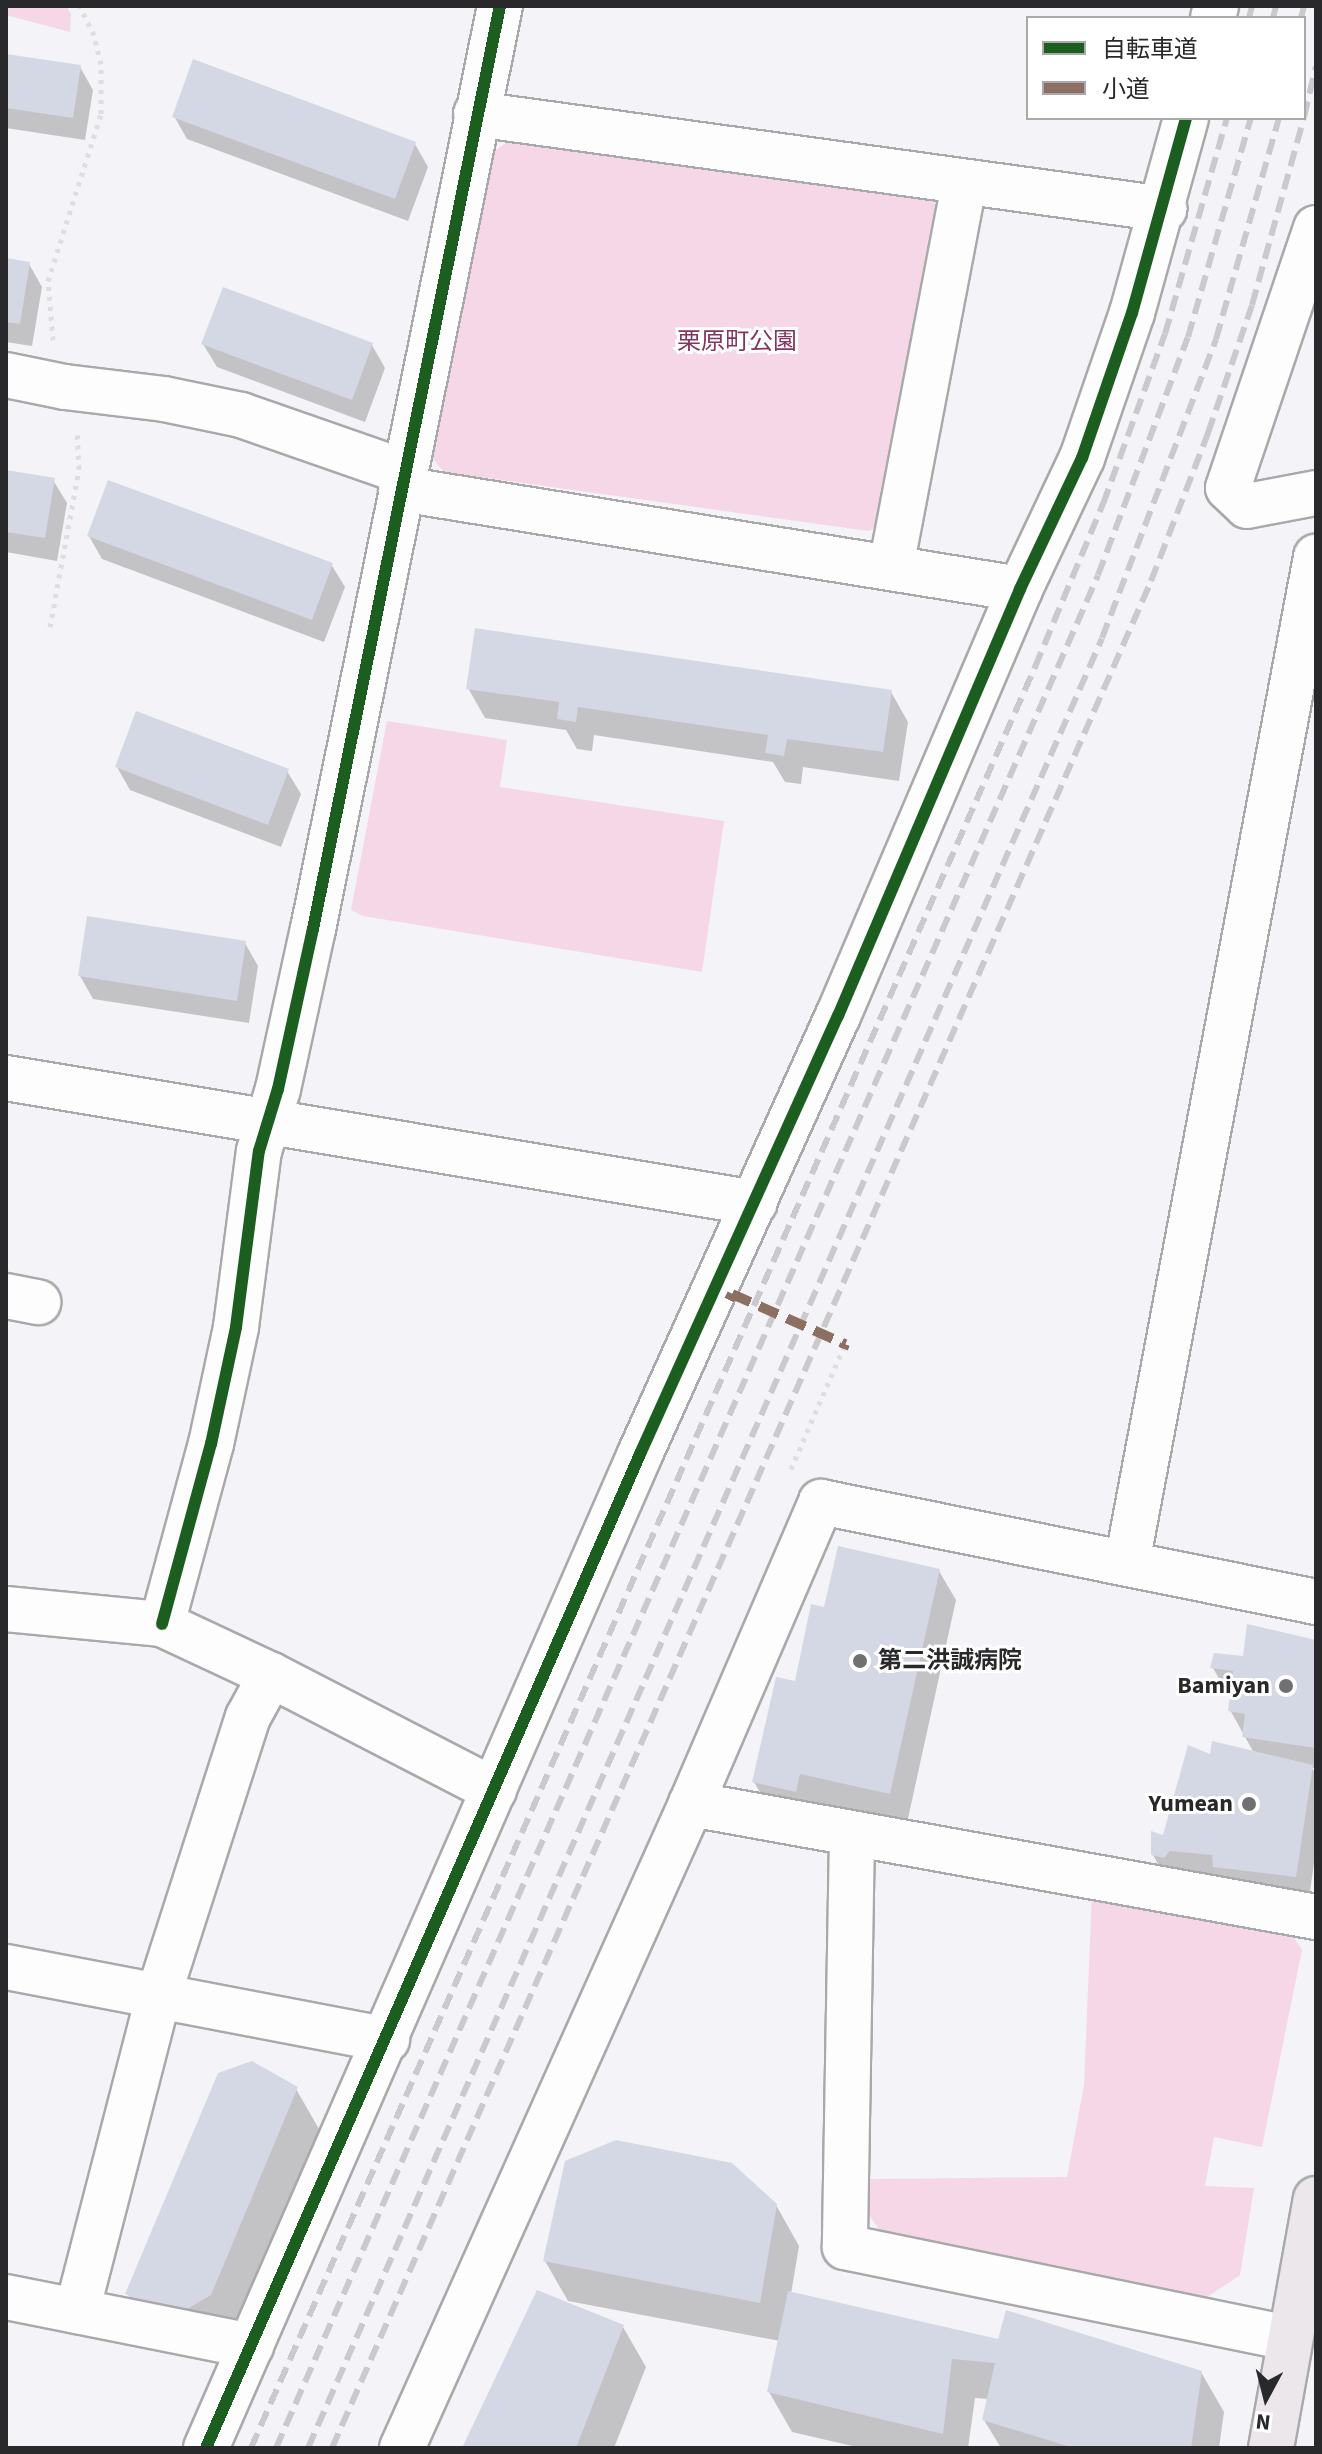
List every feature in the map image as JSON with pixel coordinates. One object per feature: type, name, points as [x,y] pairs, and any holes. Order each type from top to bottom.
[{"type":"main road","points":[[1271,2448],[1316,2199]]},
{"type":"street","points":[[162,1624],[217,1415],[236,1327],[259,1151],[278,1089],[310,944],[500,6]]},
{"type":"street","points":[[476,114],[1164,209]]},
{"type":"street","points":[[206,2448],[387,2040],[640,1454],[755,1203],[1020,589],[1082,458],[1164,209],[1186,120]]},
{"type":"street","points":[[891,567],[964,183]]},
{"type":"street","points":[[1316,228],[1228,488],[1247,506],[1316,493]]},
{"type":"street","points":[[6,375],[65,387],[164,399],[241,415],[403,480],[1020,589]]},
{"type":"street","points":[[1127,1563],[1316,557]]},
{"type":"street","points":[[6,1078],[267,1119],[755,1203]]},
{"type":"street","points":[[402,2448],[691,1804],[821,1502],[1316,1602]]},
{"type":"street","points":[[6,1609],[162,1624],[271,1675],[494,1790]]},
{"type":"street","points":[[77,2311],[158,1997],[248,1717],[271,1675]]},
{"type":"street","points":[[691,1804],[1316,1917]]},
{"type":"street","points":[[852,1835],[845,2247],[1289,2338]]},
{"type":"street","points":[[6,1967],[387,2040]]},
{"type":"street","points":[[6,2297],[251,2346]]},
{"type":"path","points":[[50,627],[79,469],[79,438],[57,364],[48,281],[94,140],[103,89],[94,35],[80,6]]},
{"type":"path","points":[[805,1439],[843,1349]]},
{"type":"green space","points":[[6,6],[66,6],[71,14],[70,32],[6,15]]},
{"type":"green space","name":"栗原町公園","points":[[510,140],[930,197],[942,215],[886,520],[869,531],[444,472],[432,458],[493,152]]},
{"type":"green space","points":[[387,721],[507,740],[500,787],[724,821],[702,972],[363,916],[351,910]]},
{"type":"green space","points":[[1092,1892],[1282,1919],[1302,1950],[1262,2147],[1214,2137],[1205,2186],[1254,2188],[1240,2275],[1204,2299],[886,2239],[869,2215],[870,2179],[1067,2177],[1084,2085]]},
{"type":"building","points":[[6,54],[81,65],[73,118],[6,108]]},
{"type":"building","points":[[193,59],[416,142],[395,199],[172,117]]},
{"type":"building","points":[[6,258],[30,262],[20,324],[6,322]]},
{"type":"building","points":[[223,287],[373,343],[352,400],[201,344]]},
{"type":"building","points":[[6,470],[55,478],[45,538],[6,532]]},
{"type":"building","points":[[108,480],[333,563],[312,620],[87,536]]},
{"type":"building","points":[[475,628],[892,690],[883,752],[787,739],[784,756],[765,753],[768,735],[578,707],[576,722],[557,719],[559,702],[466,689]]},
{"type":"building","points":[[136,711],[289,769],[268,825],[115,767]]},
{"type":"building","points":[[87,916],[246,941],[237,1001],[78,976]]},
{"type":"building","points":[[838,1546],[940,1569],[890,1794],[800,1774],[796,1792],[752,1782],[776,1677],[795,1681],[811,1604],[824,1607]]},
{"type":"building","points":[[1247,1624],[1316,1640],[1316,1748],[1242,1737],[1245,1714],[1228,1711],[1233,1671],[1210,1668],[1214,1653],[1243,1656]]},
{"type":"building","points":[[1212,1741],[1313,1765],[1296,1877],[1213,1867],[1212,1855],[1170,1851],[1164,1858],[1151,1855],[1151,1831],[1163,1835],[1188,1745],[1210,1754]]},
{"type":"building","points":[[252,2061],[298,2087],[211,2295],[174,2317],[125,2294],[218,2073]]},
{"type":"building","points":[[616,2140],[732,2163],[777,2204],[760,2303],[543,2261],[565,2161]]},
{"type":"building","points":[[537,2290],[624,2325],[576,2448],[462,2448]]},
{"type":"building","points":[[788,2291],[998,2339],[1006,2310],[1202,2371],[1191,2448],[1074,2448],[982,2420],[995,2363],[952,2359],[943,2434],[767,2392]]},
{"type":"railway","points":[[1250,16],[1252,6]]},
{"type":"railway","points":[[1274,16],[1276,6]]},
{"type":"railway","points":[[1302,16],[1304,6]]},
{"type":"railway","points":[[1306,108],[1316,66]]},
{"type":"railway","points":[[251,2448],[1035,667],[1103,504],[1165,334],[1226,120]]},
{"type":"railway","points":[[276,2448],[1098,575],[1188,337],[1250,120]]},
{"type":"railway","points":[[308,2448],[1102,638],[1216,339],[1278,120]]},
{"type":"railway","points":[[332,2448],[1151,581],[1208,433],[1252,305],[1303,120]]},
{"type":"marked path","points":[[729,1300],[732,1294],[845,1344],[843,1349]]},
{"type":"cycle path","points":[[162,1624],[211,1444],[236,1327],[259,1151],[278,1089],[313,929],[500,6]]},
{"type":"cycle path","points":[[206,2448],[640,1454],[838,1016],[1020,589],[1082,458],[1132,313],[1185,120]]},
{"type":"place","name":"第二洪誠病院","points":[[860,1661]]},
{"type":"place","name":"Bamiyan","points":[[1286,1686]]},
{"type":"place","name":"Yumean","points":[[1249,1804]]}]
